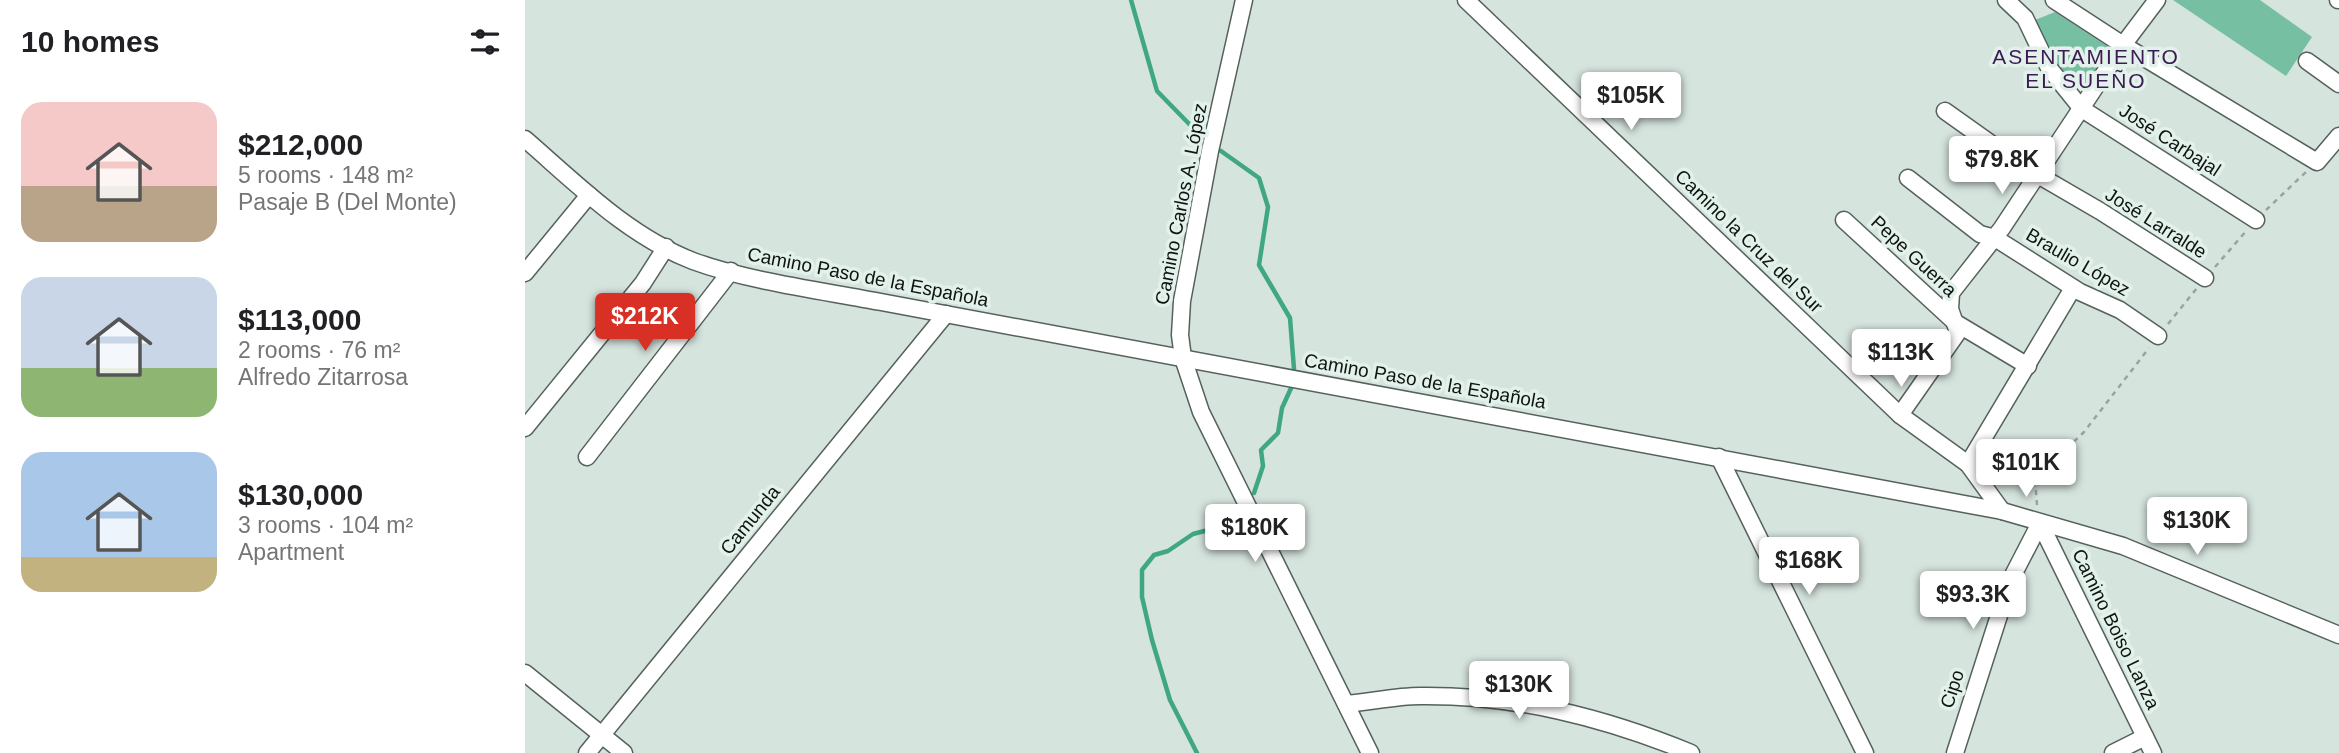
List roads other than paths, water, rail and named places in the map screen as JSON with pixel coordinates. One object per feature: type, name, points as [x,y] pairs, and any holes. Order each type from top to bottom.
[{"type":"street","name":"Camino Carlos A. López","points":[[1244,0],[1210,151],[1182,301],[1180,335],[1183,358],[1201,412],[1370,753]]},
{"type":"street","name":"Camino la Cruz del Sur","points":[[1466,0],[1900,415],[1968,464],[2002,511]]},
{"type":"street","name":"José Carbajal","points":[[2006,0],[2025,18],[2049,68],[2082,109],[2256,220]]},
{"type":"street","points":[[2054,0],[2123,46],[2317,162],[2339,136]]},
{"type":"street","points":[[1900,415],[1958,331],[1950,309],[1951,293],[1995,238],[2123,46],[2157,0]]},
{"type":"street","points":[[2307,61],[2339,84]]},
{"type":"street","name":"José Larralde","points":[[1945,111],[2039,174],[2205,278]]},
{"type":"street","name":"Camino Paso de la Española","points":[[525,139],[611,214],[692,261],[946,314],[2002,511],[2123,546],[2339,635]]},
{"type":"street","name":"Braulio López","points":[[1908,178],[1980,234],[1995,238],[2073,288],[2120,310],[2158,336]]},
{"type":"street","points":[[525,272],[589,195]]},
{"type":"street","name":"Pepe Guerra","points":[[1844,220],[1956,323],[2028,366]]},
{"type":"street","points":[[525,428],[643,283],[666,247]]},
{"type":"street","points":[[587,457],[731,271]]},
{"type":"street","points":[[1968,464],[2073,288]]},
{"type":"street","name":"Camunda","points":[[587,753],[946,314]]},
{"type":"street","points":[[1719,457],[1865,753]]},
{"type":"street","name":"Camino Boiso Lanza","points":[[2040,523],[2153,753]]},
{"type":"street","name":"Cipo","points":[[1955,753],[2010,581],[2040,523]]},
{"type":"street","points":[[525,673],[624,753]]},
{"type":"street","points":[[1346,704],[1418,696],[1488,698],[1557,708],[1625,726],[1691,753]]},
{"type":"street","points":[[2113,753],[2145,737]]},
{"type":"waterway","points":[[1131,0],[1157,91],[1196,131]]},
{"type":"waterway","points":[[1221,151],[1259,178],[1268,207],[1259,265],[1290,318],[1294,369]]},
{"type":"waterway","points":[[1254,493],[1263,466],[1261,450],[1278,433],[1282,408],[1292,386]]},
{"type":"waterway","points":[[1197,753],[1170,700],[1142,597],[1142,570],[1154,555],[1168,551],[1193,534],[1212,529],[1236,510]]},
{"type":"district","name":"ASENTAMIENTO EL SUEÑO","points":[[2086,68]]}]
